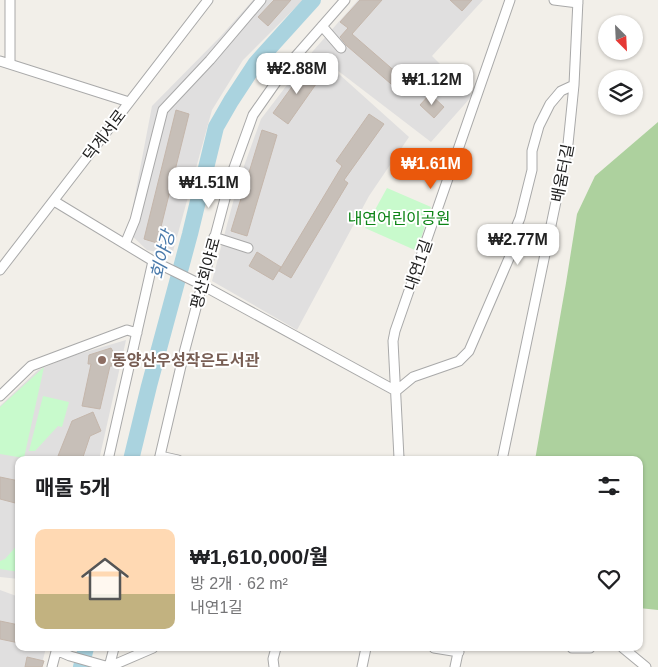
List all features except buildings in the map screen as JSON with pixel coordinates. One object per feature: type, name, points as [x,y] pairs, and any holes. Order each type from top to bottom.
[{"type":"street","points":[[10,0],[10,64]]},
{"type":"street","name":"덕계서로","points":[[0,270],[208,0]]},
{"type":"street","points":[[125,244],[135,220],[163,110],[210,60],[261,0]]},
{"type":"street","name":"평산회야로","points":[[160,456],[214,237],[231,176],[253,115],[288,64],[345,0]]},
{"type":"street","name":"내연1길","points":[[400,456],[393,341],[395,331],[507,3],[510,0]]},
{"type":"street","points":[[554,0],[578,1]]},
{"type":"street","name":"배움터길","points":[[503,456],[568,144],[574,85],[578,1]]},
{"type":"street","points":[[322,26],[341,48]]},
{"type":"street","points":[[0,61],[128,102]]},
{"type":"street","points":[[54,201],[153,261],[202,285],[396,391],[413,377],[459,360],[469,351],[510,256],[512,237],[520,218],[532,170],[532,151],[539,126],[550,104],[562,91],[574,85]]},
{"type":"street","points":[[214,237],[248,248]]},
{"type":"street","points":[[109,456],[153,261]]},
{"type":"street","points":[[0,396],[31,366],[128,330],[137,333]]},
{"type":"street","points":[[52,667],[56,651]]},
{"type":"street","points":[[60,651],[70,656],[109,667],[146,651]]},
{"type":"street","points":[[109,667],[113,651]]},
{"type":"street","points":[[274,667],[273,659],[275,651]]},
{"type":"street","points":[[362,667],[365,651]]},
{"type":"street","points":[[456,667],[459,651]]},
{"type":"street","points":[[627,651],[646,667]]},
{"type":"shaded area","points":[[253,0],[303,0],[243,60],[212,110],[172,255],[147,250],[128,232],[152,106],[220,37]]},
{"type":"shaded area","points":[[358,0],[483,0],[432,56],[472,96],[431,142],[320,57],[409,137],[369,196],[297,330],[212,281],[239,180],[261,119],[313,51]]},
{"type":"shaded area","points":[[126,340],[100,456],[15,456],[15,579],[0,577],[0,406],[38,370],[72,356]]},
{"type":"shaded area","points":[[0,590],[15,596],[15,651],[45,651],[41,667],[0,667]]},
{"type":"green space","points":[[658,122],[658,610],[643,608],[643,456],[536,456],[577,214],[595,176]]},
{"type":"green space","name":"내연어린이공원","points":[[387,188],[431,207],[417,251],[365,228]]},
{"type":"green space","points":[[44,367],[24,456],[0,454],[0,407]]},
{"type":"green space","points":[[43,396],[69,402],[62,427],[58,426],[35,451],[29,451]]},
{"type":"green space","points":[[15,548],[15,571],[0,569],[0,561],[5,559]]},
{"type":"waterway","name":"회야강","points":[[132,456],[216,127],[256,63],[313,0]]},
{"type":"waterway","name":"회야강","points":[[81,667],[85,651]]},
{"type":"place","name":"동양산우성작은도서관","points":[[102,360]]}]
